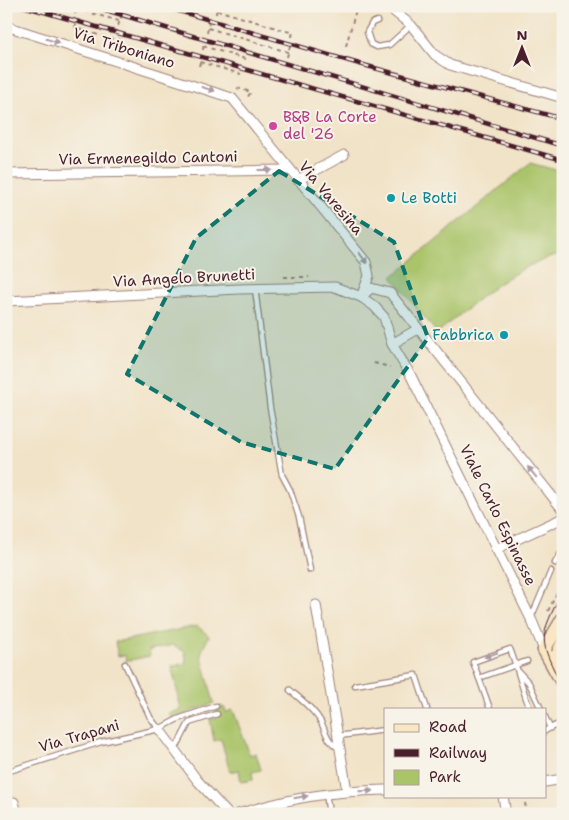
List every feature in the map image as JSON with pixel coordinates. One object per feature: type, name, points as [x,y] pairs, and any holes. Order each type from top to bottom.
[{"type":"street","points":[[387,6],[411,26],[435,55],[450,65],[563,98]]},
{"type":"street","name":"Via Triboniano","points":[[6,26],[232,98]]},
{"type":"street","name":"Via Varesina","points":[[232,98],[366,262],[369,276],[361,297]]},
{"type":"street","points":[[298,180],[344,155]]},
{"type":"street","name":"Via Ermenegildo Cantoni","points":[[6,174],[290,170]]},
{"type":"street","name":"Via Angelo Brunetti","points":[[6,301],[255,288],[335,287],[361,297],[374,306],[384,317],[392,344]]},
{"type":"street","points":[[361,297],[372,288],[386,290],[563,510]]},
{"type":"street","points":[[392,344],[418,329]]},
{"type":"street","name":"Viale Carlo Espinasse","points":[[392,344],[403,361],[531,619],[542,652],[554,665],[563,684]]},
{"type":"street","points":[[496,549],[563,518]]},
{"type":"street","points":[[316,605],[334,688],[338,736],[347,791]]},
{"type":"street","points":[[542,652],[563,618]]},
{"type":"street","points":[[542,652],[563,636]]},
{"type":"street","points":[[554,665],[563,641]]},
{"type":"street","points":[[159,729],[197,780],[228,814]]},
{"type":"street","points":[[546,782],[563,779]]},
{"type":"street","points":[[238,814],[294,798],[347,791],[384,790]]},
{"type":"street","points":[[503,798],[506,814]]},
{"type":"street","points":[[10,803],[17,814]]},
{"type":"lane","points":[[377,21],[372,23],[367,32],[371,44],[377,47],[389,45],[411,26]]},
{"type":"lane","points":[[255,288],[270,408],[282,475],[290,490],[299,517],[310,570]]},
{"type":"lane","points":[[555,563],[563,550]]},
{"type":"lane","points":[[531,619],[551,571]]},
{"type":"lane","points":[[490,708],[473,662],[510,649],[530,708]]},
{"type":"lane","points":[[479,678],[527,660]]},
{"type":"lane","points":[[124,664],[150,717],[159,729]]},
{"type":"lane","points":[[519,672],[529,683],[541,708]]},
{"type":"lane","points":[[354,685],[416,675],[427,708]]},
{"type":"lane","points":[[290,690],[312,710],[320,720],[330,741],[340,748]]},
{"type":"lane","name":"Via Trapani","points":[[6,772],[101,742],[159,729],[178,719],[216,706]]},
{"type":"lane","points":[[175,750],[189,723],[216,714]]},
{"type":"lane","points":[[546,719],[550,728]]},
{"type":"lane","points":[[546,731],[563,722]]},
{"type":"lane","points":[[338,736],[384,730]]},
{"type":"lane","points":[[326,793],[329,814]]},
{"type":"path","points":[[346,46],[357,6]]},
{"type":"path","points":[[75,14],[77,8],[119,21]]},
{"type":"path","points":[[216,14],[217,9],[293,33]]},
{"type":"path","points":[[118,26],[121,17]]},
{"type":"path","points":[[207,33],[209,22]]},
{"type":"path","points":[[76,24],[75,28],[118,41],[119,36]]},
{"type":"path","points":[[208,28],[288,52]]},
{"type":"path","points":[[204,42],[203,48],[246,59]]},
{"type":"path","points":[[287,57],[290,46]]},
{"type":"path","points":[[199,66],[201,61],[241,74]]},
{"type":"path","points":[[237,88],[251,92],[247,98]]},
{"type":"path","points":[[284,277],[309,277]]},
{"type":"path","points":[[374,362],[390,367]]},
{"type":"path","points":[[516,567],[521,577]]},
{"type":"path","points":[[548,611],[563,581]]},
{"type":"path","points":[[525,803],[527,814]]},
{"type":"highlighted area","points":[[279,171],[394,242],[428,338],[335,469],[241,442],[127,374],[196,238]]},
{"type":"green space","points":[[530,163],[563,172],[563,254],[545,259],[511,276],[480,297],[437,333],[392,277]]},
{"type":"green space","points":[[197,626],[209,636],[201,653],[214,703],[172,719],[169,713],[181,710],[172,666],[186,663],[185,652],[173,645],[149,650],[150,656],[126,661],[125,655],[118,656],[115,642]]},
{"type":"green space","points":[[224,707],[226,712],[233,710],[250,755],[256,753],[261,770],[252,772],[253,780],[241,782],[239,770],[230,772],[221,739],[214,741],[210,719],[216,718],[217,709]]},
{"type":"tram line","points":[[563,590],[549,619],[544,639],[549,659],[563,688]]},
{"type":"railway","points":[[23,6],[563,160]]},
{"type":"railway","points":[[92,6],[563,146]]},
{"type":"railway","points":[[162,6],[356,63],[563,119]]},
{"type":"place","name":"B&B La Corte del '26","points":[[273,126]]},
{"type":"place","name":"Le Botti","points":[[391,198]]},
{"type":"place","name":"Fabbrica","points":[[504,335]]}]
